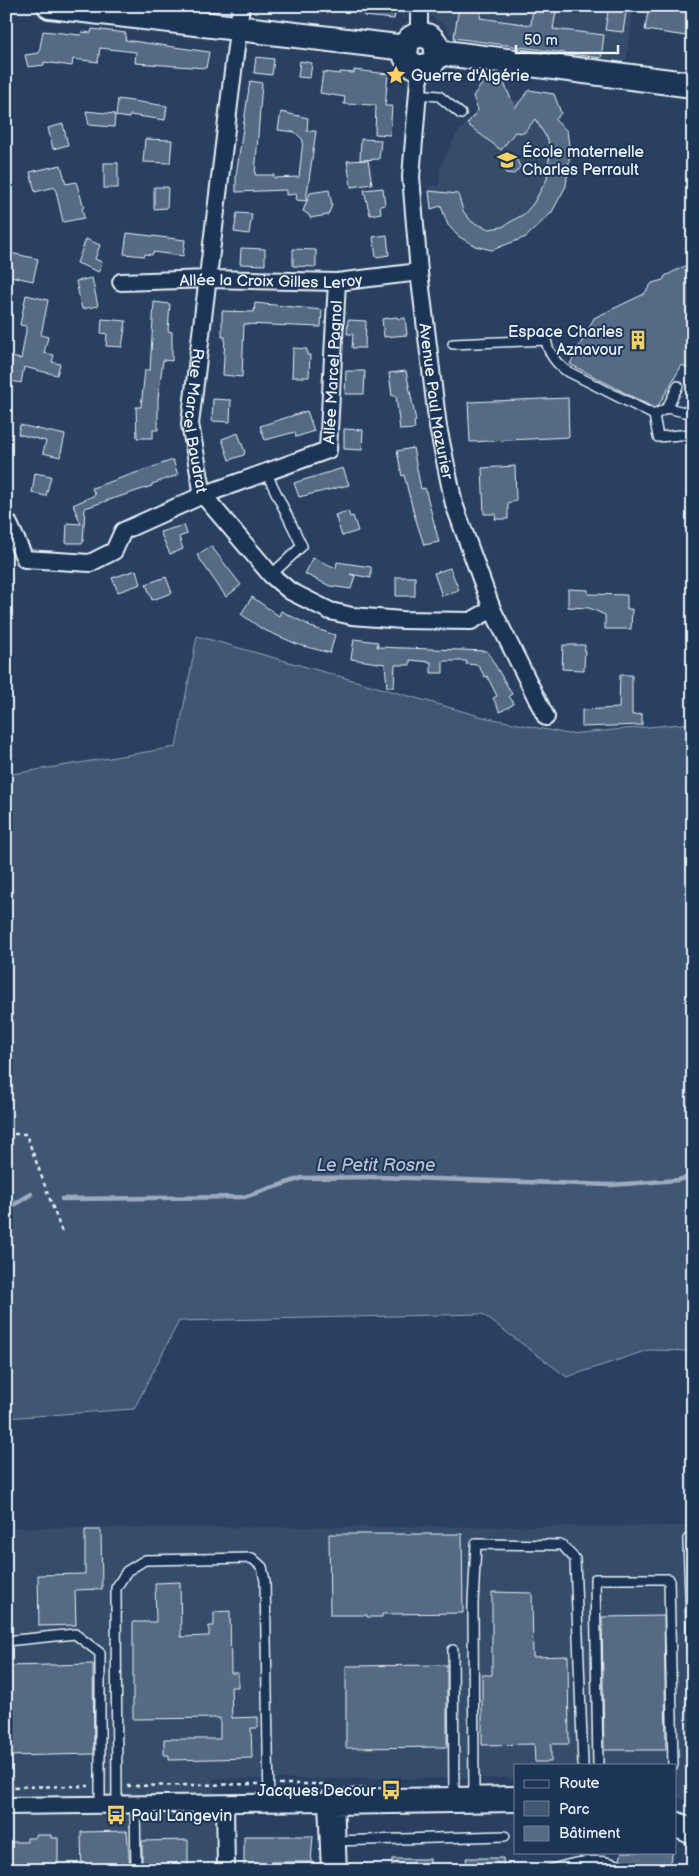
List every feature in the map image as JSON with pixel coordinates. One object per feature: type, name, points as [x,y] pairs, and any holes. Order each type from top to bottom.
[{"type":"street","points":[[50,6],[239,17],[413,42]]},
{"type":"street","points":[[419,6],[413,42],[407,58],[693,86]]},
{"type":"street","name":"Rue Marcel Baudrat","points":[[239,17],[209,279],[190,424],[203,495],[271,575],[290,591],[330,611],[352,616],[471,621],[492,609]]},
{"type":"street","name":"Avenue Paul Mazurier","points":[[428,59],[417,94],[410,177],[419,272],[438,427],[454,504],[492,609],[546,717]]},
{"type":"street","name":"Allée la Croix Gilles Leroy","points":[[122,282],[209,279],[337,282],[419,272]]},
{"type":"street","name":"Allée Marcel Pagnol","points":[[6,523],[9,524],[25,559],[90,563],[114,551],[123,531],[203,495],[328,450],[337,282]]},
{"type":"street","points":[[6,1806],[514,1799]]},
{"type":"street","points":[[331,1802],[334,1870]]},
{"type":"street","points":[[225,1804],[226,1870]]},
{"type":"lane","points":[[417,94],[440,96],[461,114]]},
{"type":"lane","points":[[453,344],[546,340],[547,348],[556,363],[565,370],[654,415]]},
{"type":"lane","points":[[654,415],[667,408],[678,386]]},
{"type":"lane","points":[[667,408],[693,414]]},
{"type":"lane","points":[[654,415],[658,437],[690,434]]},
{"type":"lane","points":[[266,472],[302,546],[271,575]]},
{"type":"lane","points":[[688,1539],[693,1681]]},
{"type":"lane","points":[[464,1800],[476,1544],[562,1545],[575,1559],[583,1764]]},
{"type":"lane","points":[[117,1805],[116,1588],[127,1571],[146,1560],[252,1558],[262,1567],[265,1581],[269,1803]]},
{"type":"lane","points":[[598,1764],[596,1579],[669,1579],[673,1764]]},
{"type":"lane","points":[[6,1641],[75,1634],[100,1653],[100,1805]]},
{"type":"lane","points":[[453,1650],[464,1800]]},
{"type":"lane","points":[[135,1805],[136,1870]]},
{"type":"lane","points":[[333,1841],[505,1836]]},
{"type":"lane","points":[[550,1870],[566,1864],[594,1860],[628,1870]]},
{"type":"path","points":[[6,1134],[26,1134],[63,1235]]},
{"type":"shaded area","points":[[431,6],[634,6],[626,61],[454,38],[445,26],[430,16]]},
{"type":"shaded area","name":"École maternelle Charles Perrault","points":[[485,80],[504,83],[512,100],[520,101],[529,90],[554,94],[561,113],[555,120],[567,131],[570,153],[566,186],[552,212],[526,237],[492,250],[475,246],[458,235],[448,225],[441,207],[432,209],[429,198],[430,186],[439,186],[440,168],[456,135],[478,110],[473,96]]},
{"type":"shaded area","points":[[693,1526],[693,1804],[676,1796],[676,1764],[514,1764],[514,1778],[214,1779],[215,1870],[6,1870],[6,1528]]},
{"type":"green space","points":[[197,636],[483,717],[568,734],[693,723],[693,1351],[648,1350],[567,1377],[482,1314],[179,1321],[134,1409],[6,1418],[6,775],[176,747]]},
{"type":"building","points":[[355,6],[397,6],[394,19],[364,16],[364,14],[355,12]]},
{"type":"building","points":[[459,6],[482,6],[480,18],[531,25],[533,6],[557,6],[553,29],[604,35],[601,58],[454,38]]},
{"type":"building","points":[[609,6],[627,6],[623,32],[605,30]]},
{"type":"building","points":[[649,6],[693,6],[693,37],[645,30]]},
{"type":"building","points":[[92,29],[126,33],[125,40],[209,52],[206,68],[135,63],[136,52],[100,48],[98,62],[73,59],[72,66],[44,62],[44,65],[28,67],[25,55],[39,53],[43,31],[81,35],[82,32],[91,33]]},
{"type":"building","points":[[256,57],[274,59],[272,75],[254,73]]},
{"type":"building","points":[[300,61],[312,63],[310,78],[298,77]]},
{"type":"building","points":[[354,70],[388,74],[385,106],[392,106],[390,135],[375,134],[376,105],[344,104],[345,97],[320,93],[323,72],[340,74],[340,72],[354,73]]},
{"type":"building","points":[[485,80],[504,83],[515,108],[529,90],[554,94],[561,113],[555,120],[567,131],[570,153],[566,186],[552,212],[526,237],[492,250],[475,246],[458,236],[448,225],[441,206],[431,209],[429,191],[458,194],[463,211],[472,222],[489,229],[502,227],[524,214],[533,204],[547,179],[550,150],[548,140],[535,119],[524,133],[515,132],[501,150],[467,124],[478,110],[473,96]]},
{"type":"building","points":[[250,81],[262,83],[255,175],[274,175],[274,178],[299,177],[303,140],[295,132],[278,130],[281,112],[308,118],[307,131],[316,131],[306,201],[296,200],[297,194],[286,195],[286,190],[236,192],[236,176]]},
{"type":"building","points":[[118,99],[167,106],[165,120],[130,115],[129,118],[116,116]]},
{"type":"building","points":[[86,111],[115,114],[114,127],[89,125]]},
{"type":"building","points":[[63,124],[68,145],[53,149],[48,128]]},
{"type":"building","points":[[145,139],[172,140],[170,163],[143,162]]},
{"type":"building","points":[[361,139],[381,140],[379,159],[360,160]]},
{"type":"building","points":[[507,157],[516,158],[520,167],[514,174],[506,173],[502,165]]},
{"type":"building","points":[[368,160],[372,184],[351,187],[347,161]]},
{"type":"building","points":[[104,163],[118,163],[118,188],[104,188]]},
{"type":"building","points":[[61,165],[66,184],[76,182],[84,207],[82,208],[84,218],[63,222],[55,187],[35,192],[30,172]]},
{"type":"building","points":[[154,187],[168,187],[167,208],[154,209]]},
{"type":"building","points":[[383,188],[385,205],[380,206],[381,213],[370,215],[364,190]]},
{"type":"building","points":[[329,190],[332,205],[328,215],[310,218],[303,211],[310,193]]},
{"type":"building","points":[[237,213],[252,214],[249,234],[234,232]]},
{"type":"building","points":[[127,233],[185,240],[183,256],[153,252],[152,255],[145,254],[144,256],[124,254]]},
{"type":"building","points":[[387,235],[389,255],[376,257],[373,237]]},
{"type":"building","points":[[86,239],[100,245],[95,259],[102,262],[99,272],[77,263]]},
{"type":"building","points":[[241,248],[265,249],[265,265],[240,264]]},
{"type":"building","points":[[293,249],[316,250],[316,267],[293,266]]},
{"type":"building","points":[[6,252],[38,259],[33,281],[6,275]]},
{"type":"building","name":"Espace Charles Aznavour","points":[[693,262],[693,371],[682,365],[658,406],[654,408],[570,364],[594,318],[644,294],[652,283],[663,280],[665,276]]},
{"type":"building","points":[[92,278],[98,306],[82,309],[76,281]]},
{"type":"building","points":[[26,295],[48,300],[41,335],[48,337],[44,353],[54,355],[52,362],[60,364],[57,375],[24,367],[21,383],[6,380],[6,356],[21,359],[26,326],[20,325]]},
{"type":"building","points":[[154,302],[170,304],[168,331],[172,332],[172,361],[163,360],[158,398],[158,430],[153,430],[153,438],[137,438],[136,407],[141,407],[145,370],[150,370]]},
{"type":"building","points":[[255,303],[322,310],[321,327],[244,324],[242,377],[223,375],[225,337],[222,337],[222,311],[254,312]]},
{"type":"building","points":[[397,317],[398,319],[405,318],[407,335],[384,337],[382,319]]},
{"type":"building","points":[[102,319],[126,321],[122,347],[106,346],[107,334],[101,333]]},
{"type":"building","points":[[348,320],[366,321],[365,348],[352,348],[353,334],[347,334]]},
{"type":"building","points":[[293,348],[307,349],[307,355],[310,355],[309,377],[292,377]]},
{"type":"building","points":[[346,371],[365,371],[364,394],[345,394]]},
{"type":"building","points":[[406,371],[416,421],[414,422],[415,429],[400,430],[396,396],[392,396],[389,373]]},
{"type":"building","points":[[568,398],[569,437],[470,442],[468,402]]},
{"type":"building","points":[[213,399],[231,400],[230,422],[212,421]]},
{"type":"building","points":[[307,411],[314,431],[296,437],[295,432],[265,440],[260,426]]},
{"type":"building","points":[[20,425],[65,435],[60,457],[43,453],[46,441],[18,434]]},
{"type":"building","points":[[344,429],[363,430],[362,450],[344,449]]},
{"type":"building","points":[[238,433],[245,452],[244,455],[229,460],[222,439]]},
{"type":"building","points":[[413,448],[421,489],[425,488],[439,542],[424,545],[404,475],[402,476],[397,451]]},
{"type":"building","points":[[173,460],[178,475],[152,484],[152,486],[85,508],[83,543],[66,543],[67,523],[81,524],[73,505],[95,495],[92,488]]},
{"type":"building","points":[[515,466],[516,500],[508,503],[508,519],[495,519],[496,514],[484,514],[482,468]]},
{"type":"building","points":[[343,468],[349,485],[299,497],[294,483]]},
{"type":"building","points":[[35,473],[51,476],[46,496],[32,493]]},
{"type":"building","points":[[348,511],[350,517],[353,516],[358,531],[342,536],[335,515]]},
{"type":"building","points":[[184,525],[187,534],[179,537],[183,549],[170,554],[160,532]]},
{"type":"building","points":[[211,546],[241,585],[226,597],[197,555]]},
{"type":"building","points":[[313,558],[336,568],[337,562],[371,567],[371,578],[350,574],[355,576],[351,589],[330,586],[305,574]]},
{"type":"building","points":[[450,568],[459,590],[442,596],[434,573]]},
{"type":"building","points":[[136,570],[141,584],[118,592],[112,578]]},
{"type":"building","points":[[166,577],[172,593],[152,600],[146,584]]},
{"type":"building","points":[[396,577],[415,577],[415,596],[396,596]]},
{"type":"building","points":[[568,589],[588,590],[588,594],[627,595],[627,609],[632,609],[631,629],[605,629],[605,615],[589,608],[568,607]]},
{"type":"building","points":[[252,597],[279,616],[281,611],[308,626],[335,635],[330,653],[299,645],[262,629],[241,614]]},
{"type":"building","points":[[354,639],[378,642],[377,647],[487,651],[512,694],[509,696],[514,704],[500,712],[493,698],[497,696],[487,676],[485,677],[478,665],[466,664],[467,661],[443,661],[443,673],[431,673],[431,662],[410,660],[410,665],[395,665],[394,687],[387,687],[385,664],[351,659]]},
{"type":"building","points":[[563,645],[585,645],[584,670],[562,669]]},
{"type":"building","points":[[620,675],[632,675],[632,715],[642,714],[642,725],[582,727],[582,710],[619,708]]},
{"type":"building","points":[[85,1530],[101,1530],[102,1589],[75,1590],[76,1625],[39,1626],[38,1575],[85,1574]]},
{"type":"building","points":[[329,1534],[462,1534],[463,1613],[382,1614],[382,1617],[330,1615]]},
{"type":"building","points":[[180,1582],[181,1637],[209,1636],[209,1626],[214,1626],[214,1612],[230,1611],[231,1673],[238,1673],[238,1687],[231,1687],[232,1718],[258,1717],[258,1728],[251,1728],[252,1758],[169,1760],[169,1755],[164,1755],[164,1739],[220,1739],[220,1718],[133,1719],[133,1622],[156,1622],[155,1583]]},
{"type":"building","points":[[492,1592],[532,1593],[533,1657],[568,1656],[569,1744],[551,1744],[551,1762],[535,1762],[534,1744],[482,1745],[482,1675],[492,1675]]},
{"type":"building","points":[[664,1616],[666,1750],[604,1750],[602,1617]]},
{"type":"building","points":[[93,1664],[94,1754],[6,1756],[6,1666]]},
{"type":"building","points":[[447,1665],[447,1747],[346,1748],[346,1666]]},
{"type":"building","points":[[127,1831],[130,1868],[128,1870],[82,1870],[81,1832]]},
{"type":"building","points":[[35,1835],[51,1835],[51,1838],[58,1838],[58,1870],[6,1870],[6,1842],[27,1842],[27,1838],[35,1838]]},
{"type":"building","points":[[244,1836],[313,1836],[311,1862],[270,1862],[270,1870],[244,1870]]},
{"type":"building","points":[[188,1840],[188,1867],[142,1868],[142,1841]]},
{"type":"building","points":[[621,1854],[672,1854],[667,1870],[646,1870],[620,1859]]},
{"type":"building","points":[[466,1858],[503,1858],[504,1870],[468,1870]]},
{"type":"building","points":[[392,1859],[430,1859],[430,1870],[392,1870]]},
{"type":"waterway","name":"Le Petit Rosne","points":[[62,1199],[244,1197],[302,1178],[380,1177],[611,1185],[678,1180],[693,1176]]},
{"type":"waterway","name":"Le Petit Rosne","points":[[6,1210],[31,1194]]},
{"type":"place","name":"Guerre d'Algérie","points":[[396,75]]},
{"type":"place","name":"École maternelle Charles Perrault","points":[[507,160]]},
{"type":"place","name":"Espace Charles Aznavour","points":[[638,340]]},
{"type":"place","name":"Jacques Decour","points":[[391,1790]]},
{"type":"place","name":"Paul Langevin","points":[[116,1815]]}]
